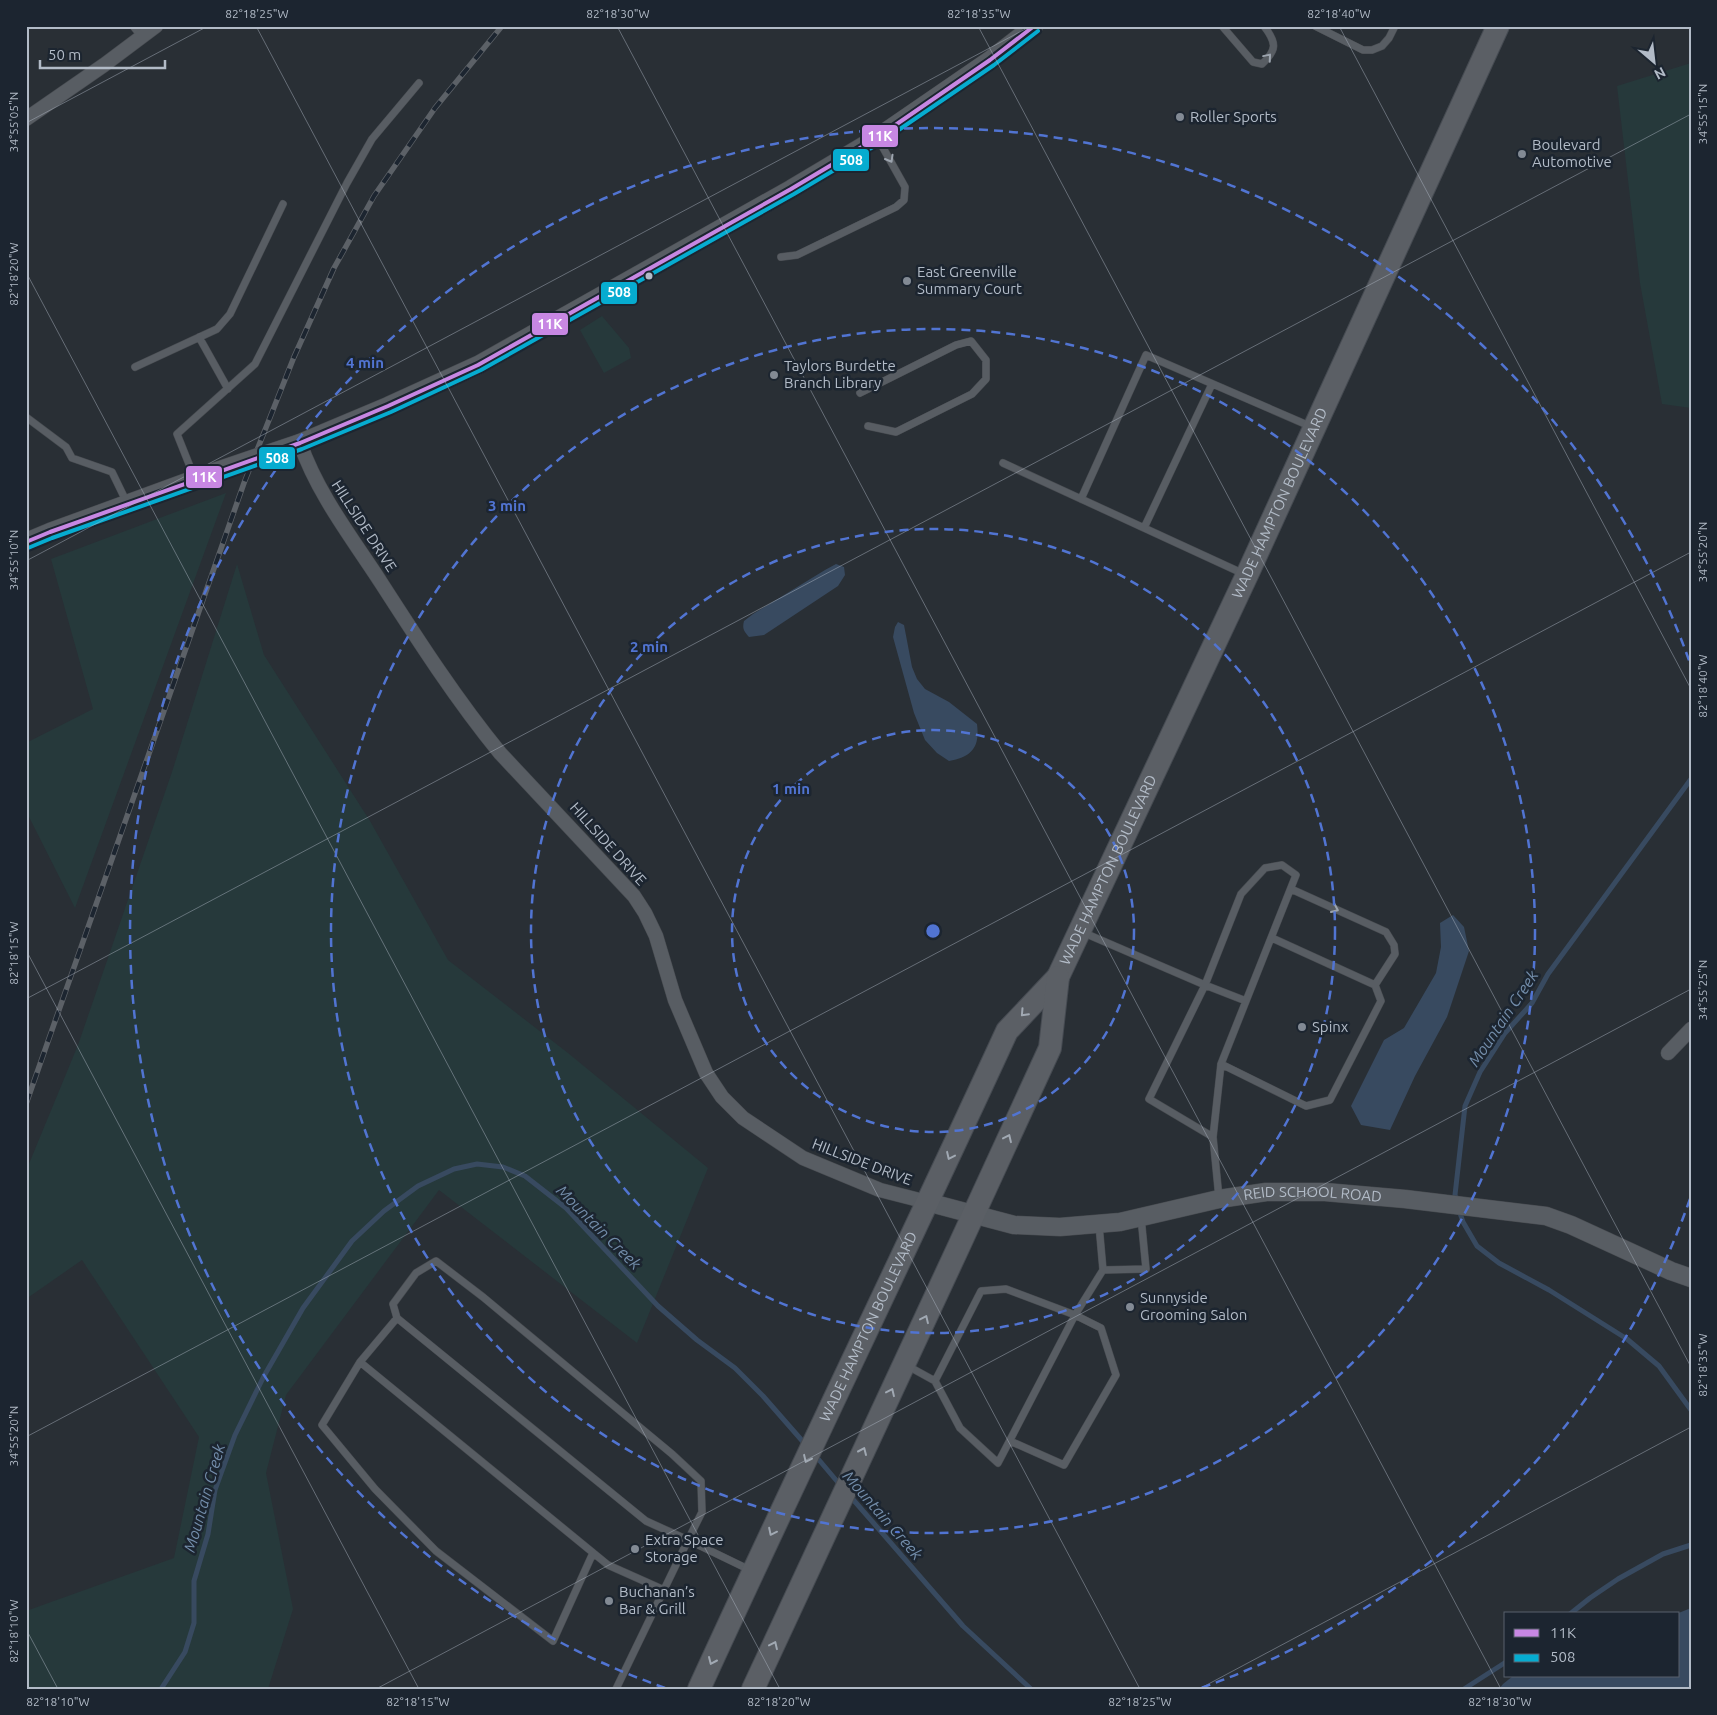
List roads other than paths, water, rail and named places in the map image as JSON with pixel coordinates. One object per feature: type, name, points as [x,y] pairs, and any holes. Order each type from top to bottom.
[{"type":"main road","name":"WADE HAMPTON BOULEVARD","points":[[699,1689],[1007,1031],[1058,977],[1247,575],[1498,26]]},
{"type":"main road","name":"WADE HAMPTON BOULEVARD","points":[[753,1689],[1050,1048],[1058,977]]},
{"type":"street","points":[[26,120],[104,65],[138,31],[156,26]]},
{"type":"street","points":[[26,542],[300,442],[388,406],[478,365],[791,189],[877,137],[990,60],[1034,26]]},
{"type":"street","name":"HILLSIDE DRIVE","points":[[300,442],[308,466],[323,495],[419,641],[482,730],[500,752],[623,882],[642,908],[656,936],[675,1000],[689,1036],[706,1073],[722,1097],[742,1118],[803,1158],[880,1190],[927,1202]]},
{"type":"street","points":[[1668,1052],[1691,1030]]},
{"type":"street","name":"REID SCHOOL ROAD","points":[[927,1202],[1025,1226],[1060,1227],[1099,1225],[1219,1199],[1266,1192],[1326,1192],[1405,1199],[1546,1216],[1571,1225],[1670,1271],[1691,1278]]},
{"type":"lane","points":[[1222,26],[1253,62],[1262,64],[1272,55],[1274,47],[1270,34],[1264,26]]},
{"type":"lane","points":[[1315,26],[1363,50],[1372,50],[1382,46],[1395,26]]},
{"type":"lane","points":[[195,480],[178,434],[255,364],[347,183],[372,140],[418,83]]},
{"type":"lane","points":[[781,257],[797,255],[896,207],[904,200],[902,182],[877,137]]},
{"type":"lane","points":[[135,367],[217,329],[230,314],[283,204]]},
{"type":"lane","points":[[199,337],[228,389]]},
{"type":"lane","points":[[860,393],[956,345],[971,342],[986,360],[986,379],[972,394],[896,432],[868,426]]},
{"type":"lane","points":[[1081,499],[1146,354],[1314,428]]},
{"type":"lane","points":[[1144,528],[1212,384]]},
{"type":"lane","points":[[26,417],[66,447],[72,458],[112,472],[128,504]]},
{"type":"lane","points":[[1003,463],[1247,575]]},
{"type":"lane","points":[[1213,1137],[1149,1099],[1205,985],[1241,894],[1265,868],[1282,865],[1296,875],[1221,1064],[1213,1137],[1219,1199]]},
{"type":"lane","points":[[1291,889],[1386,932],[1394,945],[1395,954],[1375,985]]},
{"type":"lane","points":[[1080,931],[1246,1001]]},
{"type":"lane","points":[[1221,1064],[1306,1106],[1330,1100],[1381,1001],[1375,985],[1272,938]]},
{"type":"lane","points":[[1103,1270],[1146,1269],[1141,1217]]},
{"type":"lane","points":[[904,1364],[935,1381],[960,1428],[998,1463],[1075,1315],[1103,1270],[1099,1225]]},
{"type":"lane","points":[[616,1689],[688,1540],[702,1512],[701,1481],[650,1435],[436,1261],[416,1273],[394,1304],[397,1318],[646,1521],[688,1540],[753,1571]]},
{"type":"lane","points":[[935,1381],[981,1291],[1006,1289],[1075,1315],[1101,1328],[1116,1375],[1064,1465],[1010,1441]]},
{"type":"lane","points":[[397,1318],[360,1362],[322,1425],[375,1489],[436,1551],[552,1641],[593,1553]]},
{"type":"lane","points":[[360,1362],[608,1565],[664,1590]]},
{"type":"water","points":[[836,564],[844,567],[845,575],[838,586],[764,635],[749,637],[743,628],[744,621]]},
{"type":"water","points":[[898,622],[904,625],[912,667],[917,679],[925,689],[949,702],[977,724],[976,745],[964,757],[949,761],[937,753],[925,740],[914,713],[893,637]]},
{"type":"water","points":[[1453,915],[1464,927],[1469,951],[1447,1017],[1415,1076],[1390,1130],[1361,1125],[1351,1106],[1384,1040],[1404,1028],[1436,973],[1441,947],[1440,923]]},
{"type":"water","points":[[1691,1608],[1691,1689],[1499,1689],[1510,1678],[1680,1678],[1680,1612]]},
{"type":"waterway","name":"Mountain Creek","points":[[1457,1202],[1455,1195],[1465,1106],[1480,1072],[1505,1033],[1532,1003],[1548,974],[1691,779]]},
{"type":"waterway","name":"Mountain Creek","points":[[161,1689],[185,1652],[194,1623],[194,1581],[208,1534],[215,1490],[235,1435],[264,1376],[303,1308],[352,1241],[384,1211],[418,1186],[454,1169],[477,1164],[503,1167],[525,1176],[566,1208],[658,1306],[697,1340],[735,1368],[763,1396],[805,1444]]},
{"type":"waterway","name":"Mountain Creek","points":[[1459,1210],[1463,1222],[1477,1246],[1499,1263],[1549,1290],[1627,1339],[1659,1366],[1691,1410]]},
{"type":"waterway","name":"Mountain Creek","points":[[814,1454],[841,1486]]},
{"type":"waterway","name":"Mountain Creek","points":[[850,1496],[963,1626],[1031,1689]]},
{"type":"waterway","name":"Mountain Creek","points":[[1572,1612],[1618,1579],[1663,1554],[1691,1545]]},
{"type":"waterway","name":"Mountain Creek","points":[[1464,1689],[1504,1663]]},
{"type":"railway","points":[[26,1104],[244,483],[294,357],[334,268],[374,196],[435,108],[502,26]]},
{"type":"place","name":"Roller Sports","points":[[1180,117]]},
{"type":"place","name":"Boulevard Automotive","points":[[1522,154]]},
{"type":"place","name":"East Greenville Summary Court","points":[[907,281]]},
{"type":"place","name":"Taylors Burdette Branch Library","points":[[774,375]]},
{"type":"place","name":"Spinx","points":[[1302,1027]]},
{"type":"place","name":"Sunnyside Grooming Salon","points":[[1130,1307]]},
{"type":"place","name":"Extra Space Storage","points":[[635,1549]]},
{"type":"place","name":"Buchanan’s Bar & Grill","points":[[609,1601]]}]
